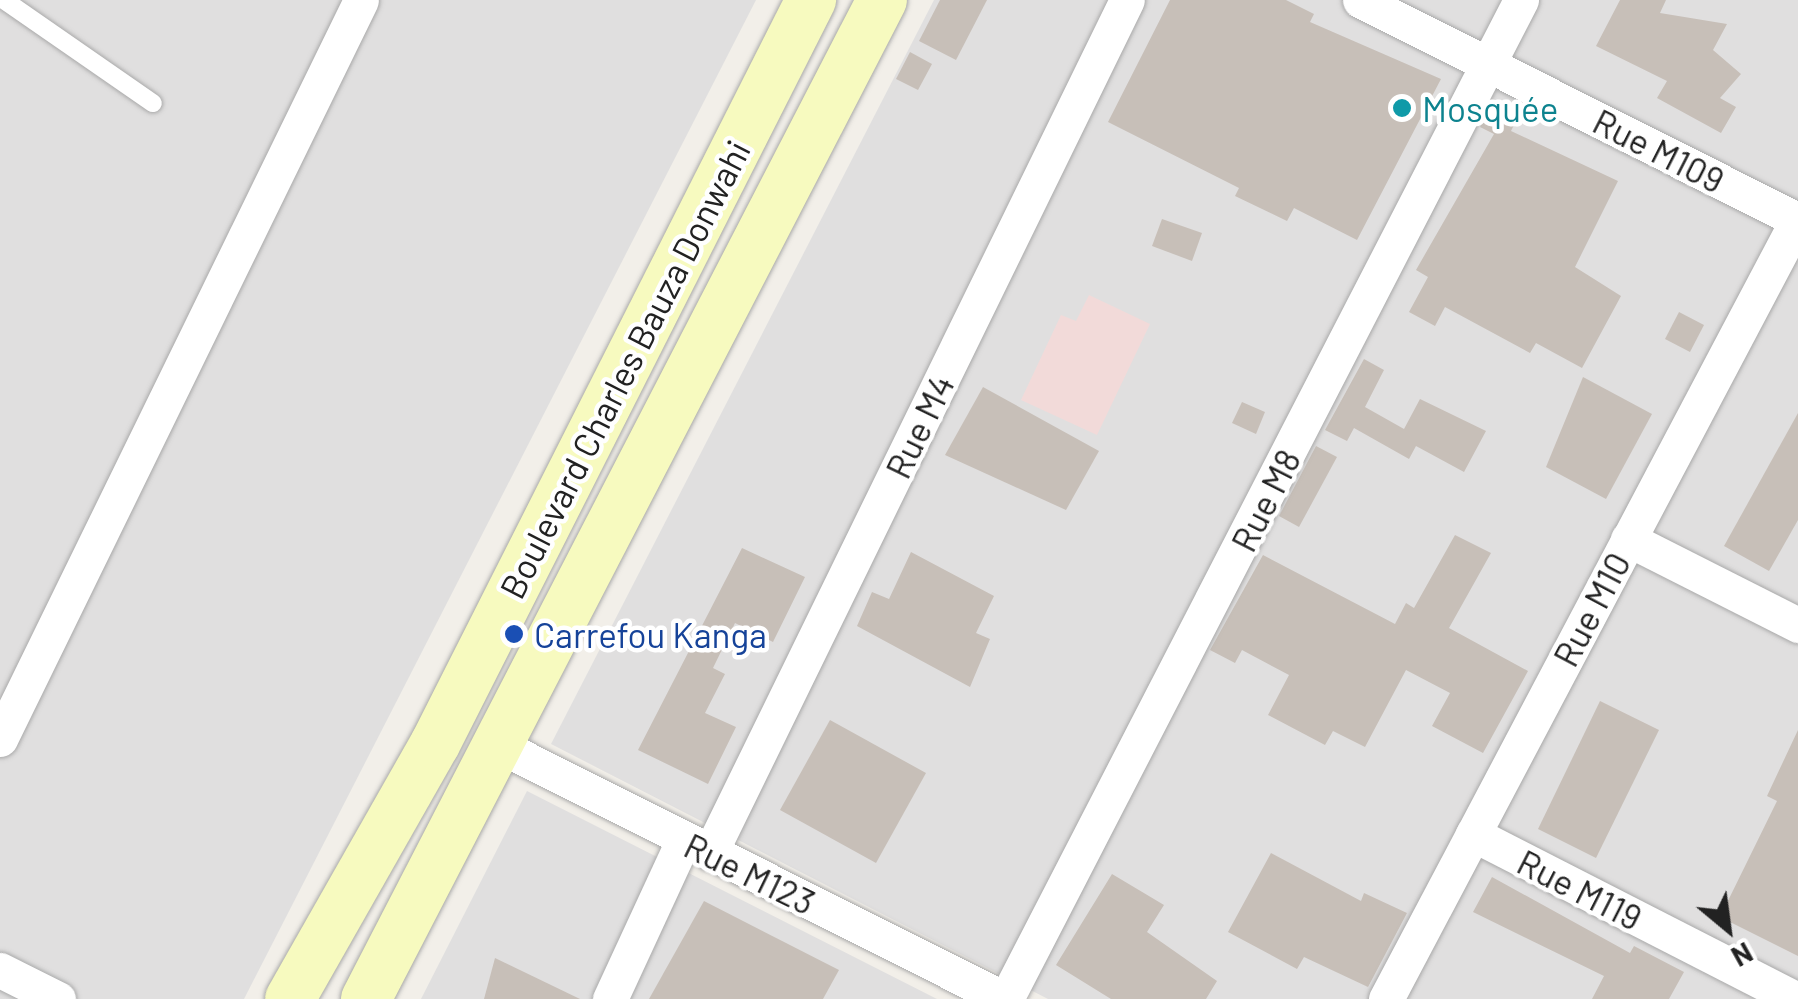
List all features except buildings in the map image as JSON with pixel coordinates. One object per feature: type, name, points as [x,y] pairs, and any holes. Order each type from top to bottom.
[{"type":"main road","name":"Boulevard Charles Bauza Donwahi","points":[[290,999],[435,744],[811,0]]},
{"type":"main road","name":"Boulevard Charles Bauza Donwahi","points":[[366,999],[882,0]]},
{"type":"street","points":[[0,739],[361,0]]},
{"type":"street","name":"Rue M4","points":[[610,999],[697,847],[1127,0]]},
{"type":"street","name":"Rue M109","points":[[1360,0],[1798,219]]},
{"type":"street","name":"Rue M8","points":[[1005,999],[1521,0]]},
{"type":"street","name":"Rue M10","points":[[1386,999],[1798,219]]},
{"type":"street","points":[[1628,539],[1798,625]]},
{"type":"street","name":"Rue M123","points":[[498,745],[1005,999]]},
{"type":"street","name":"Rue M119","points":[[1473,834],[1795,999]]},
{"type":"street","points":[[0,970],[58,999]]},
{"type":"lane","points":[[4,0],[153,103]]},
{"type":"shaded area","points":[[0,0],[756,0],[244,999],[0,999]]},
{"type":"shaded area","points":[[934,0],[1798,0],[1798,999],[1048,999],[551,744]]},
{"type":"shaded area","points":[[1089,295],[1150,324],[1097,435],[1021,400],[1061,315],[1076,321]]},
{"type":"shaded area","points":[[527,791],[937,999],[421,999]]},
{"type":"place","name":"Mosquée","points":[[1402,108]]},
{"type":"place","name":"Carrefou Kanga","points":[[514,634]]}]
